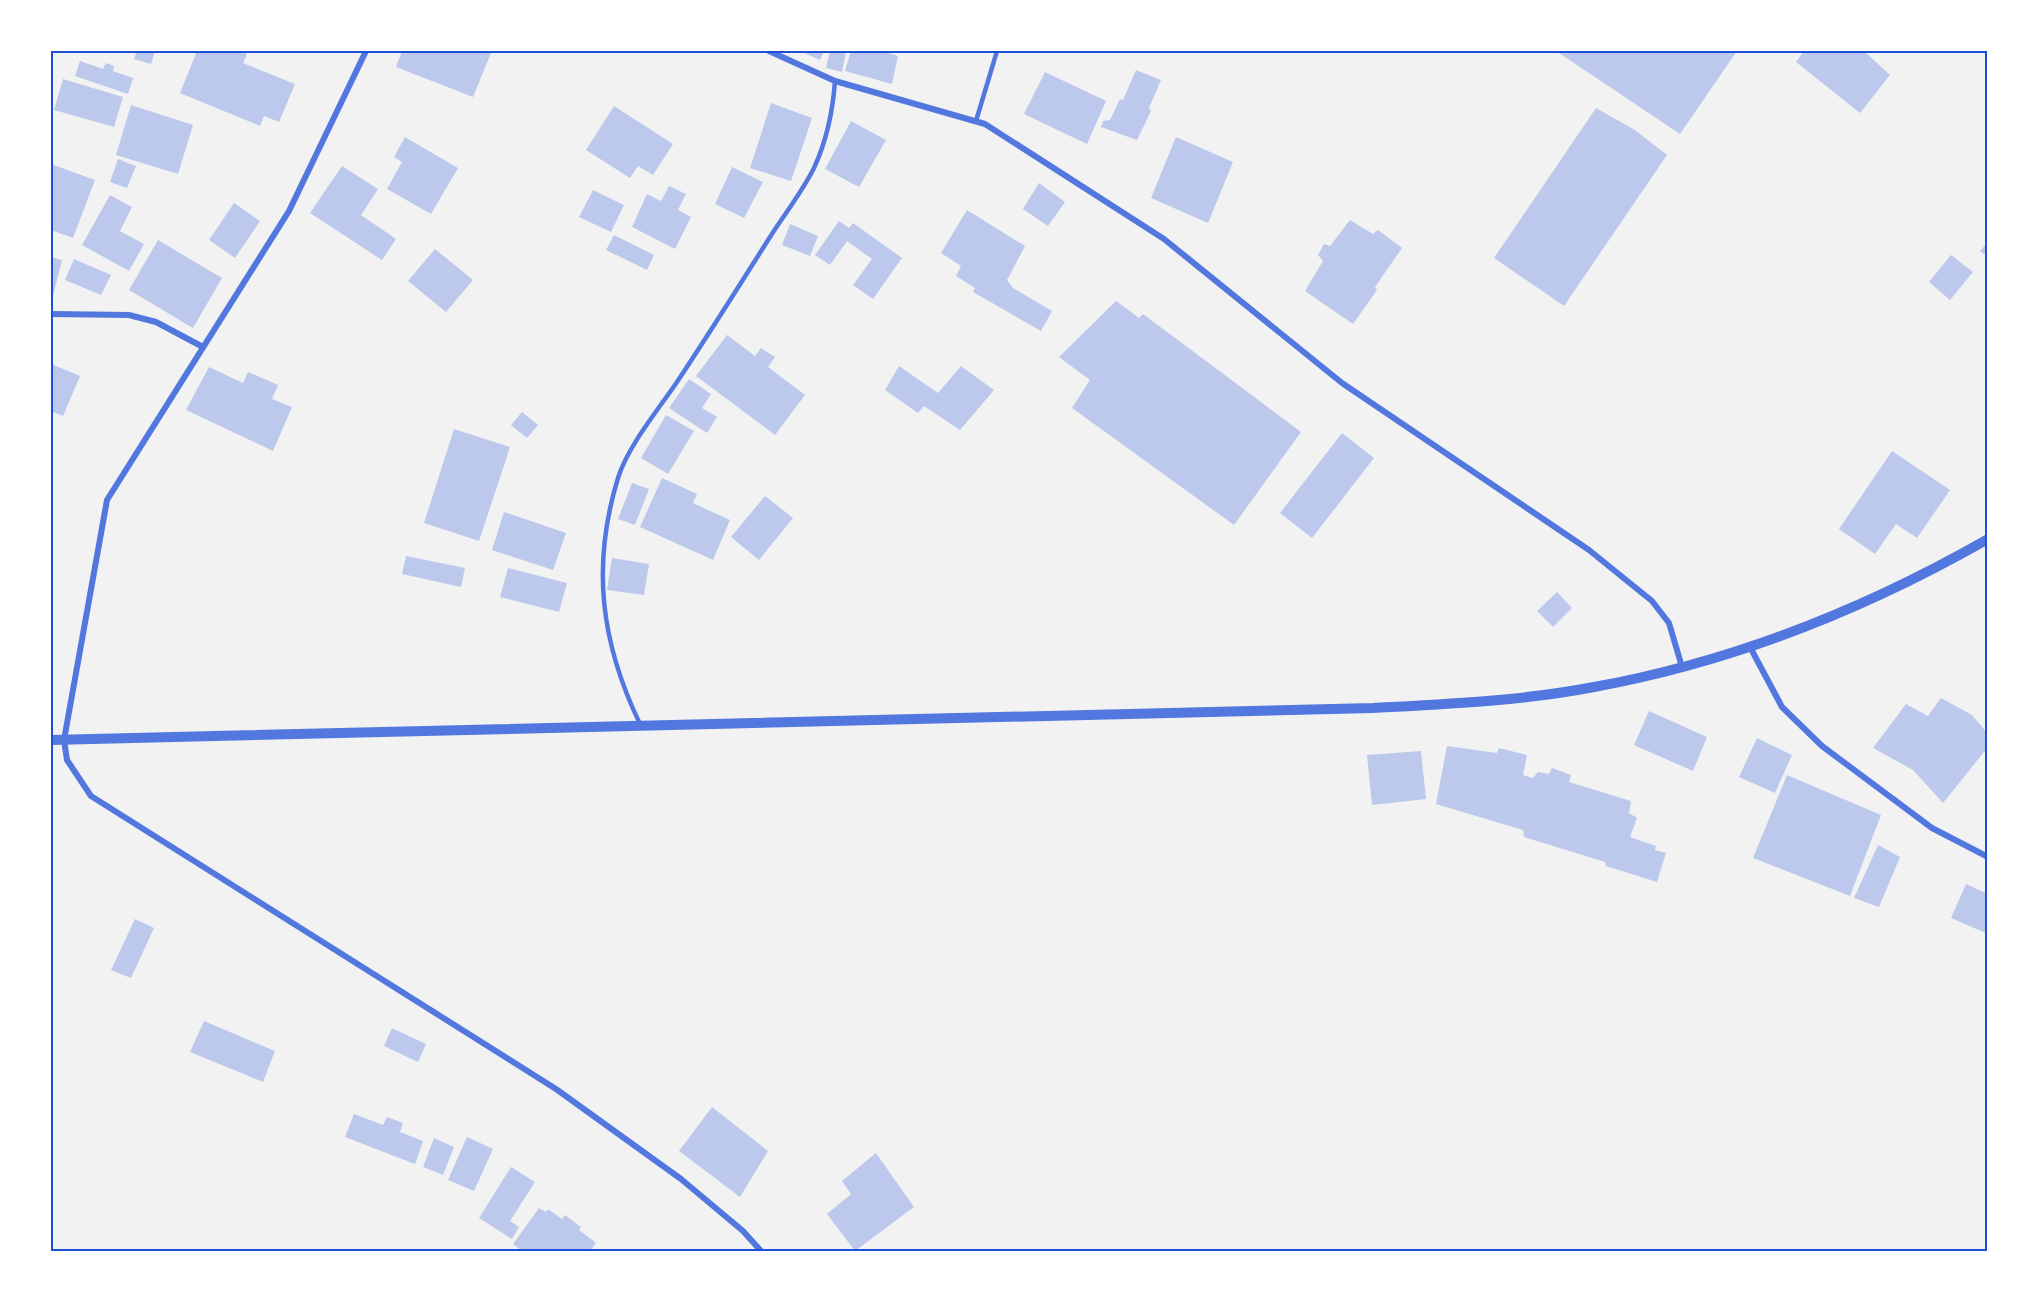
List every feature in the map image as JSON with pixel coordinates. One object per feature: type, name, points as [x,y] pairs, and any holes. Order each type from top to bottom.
[{"type":"street","points":[[366,51],[289,211],[107,500],[64,740],[67,760],[91,796],[556,1089],[681,1179],[742,1231],[761,1251]]},
{"type":"street","points":[[769,51],[835,81],[985,124],[1164,239],[1342,383],[1589,550],[1662,611],[1682,667]]},
{"type":"street","points":[[51,314],[129,315],[156,322],[202,347]]},
{"type":"street","points":[[51,740],[1394,707],[1481,702],[1594,687],[1682,667],[1750,647],[1862,604],[1943,565],[1988,539]]},
{"type":"street","points":[[1750,647],[1782,707],[1822,747],[1932,828],[1988,857]]},
{"type":"lane","points":[[976,122],[997,51]]},
{"type":"lane","points":[[641,726],[626,695],[611,650],[601,597],[605,537],[618,476],[641,435],[708,336],[814,168],[831,116],[835,81]]},
{"type":"building","points":[[137,51],[155,51],[151,64],[134,59]]},
{"type":"building","points":[[197,51],[240,51],[247,54],[243,63],[295,84],[279,122],[264,116],[260,126],[180,93]]},
{"type":"building","points":[[402,51],[487,51],[491,53],[473,97],[396,67]]},
{"type":"building","points":[[800,51],[824,51],[820,60]]},
{"type":"building","points":[[830,51],[846,51],[842,72],[826,68]]},
{"type":"building","points":[[851,51],[881,51],[898,56],[892,84],[845,71]]},
{"type":"building","points":[[1556,51],[1737,51],[1680,134]]},
{"type":"building","points":[[1804,51],[1864,51],[1890,75],[1860,113],[1796,62]]},
{"type":"building","points":[[80,61],[103,69],[106,63],[114,66],[113,71],[133,78],[128,94],[75,76]]},
{"type":"building","points":[[1136,70],[1161,80],[1149,108],[1151,111],[1137,140],[1101,127],[1103,121],[1110,120],[1120,99],[1123,100]]},
{"type":"building","points":[[1045,72],[1106,101],[1087,144],[1024,114]]},
{"type":"building","points":[[63,79],[123,97],[114,127],[54,110]]},
{"type":"building","points":[[771,103],[812,118],[791,181],[750,168]]},
{"type":"building","points":[[131,105],[193,125],[178,174],[116,155]]},
{"type":"building","points":[[614,106],[673,144],[653,175],[638,166],[630,178],[586,150]]},
{"type":"building","points":[[1596,108],[1635,130],[1667,155],[1564,306],[1494,258]]},
{"type":"building","points":[[851,121],[886,140],[859,187],[825,169]]},
{"type":"building","points":[[405,137],[458,168],[431,214],[387,189],[402,162],[394,157]]},
{"type":"building","points":[[1176,137],[1233,162],[1208,223],[1151,198]]},
{"type":"building","points":[[118,159],[136,166],[127,188],[110,182]]},
{"type":"building","points":[[51,164],[95,180],[73,238],[51,230]]},
{"type":"building","points":[[342,166],[378,189],[361,215],[396,239],[382,260],[310,213]]},
{"type":"building","points":[[732,167],[763,182],[744,218],[715,204]]},
{"type":"building","points":[[1039,183],[1065,202],[1048,226],[1023,209]]},
{"type":"building","points":[[669,186],[686,194],[678,210],[691,217],[675,249],[632,227],[647,194],[661,201]]},
{"type":"building","points":[[593,190],[624,205],[611,232],[579,217]]},
{"type":"building","points":[[110,195],[132,207],[120,231],[144,244],[129,271],[82,245]]},
{"type":"building","points":[[234,203],[260,221],[235,258],[209,240]]},
{"type":"building","points":[[967,210],[1025,246],[1007,280],[1013,288],[1052,311],[1041,331],[973,292],[975,288],[956,276],[961,266],[941,253]]},
{"type":"building","points":[[1350,220],[1373,234],[1378,230],[1402,248],[1353,324],[1305,291],[1323,261],[1318,255],[1324,244],[1330,246]]},
{"type":"building","points":[[839,221],[849,228],[853,223],[902,258],[873,299],[853,285],[872,259],[847,241],[830,265],[815,255]]},
{"type":"building","points":[[790,224],[818,236],[810,256],[782,245]]},
{"type":"building","points":[[614,235],[654,255],[647,270],[606,250]]},
{"type":"building","points":[[158,240],[222,278],[193,328],[129,290]]},
{"type":"building","points":[[1988,242],[1988,257],[1980,251]]},
{"type":"building","points":[[435,249],[473,280],[446,312],[408,281]]},
{"type":"building","points":[[1951,255],[1973,272],[1950,300],[1929,282]]},
{"type":"building","points":[[51,257],[62,260],[52,300],[51,300]]},
{"type":"building","points":[[74,259],[111,275],[101,295],[65,280]]},
{"type":"building","points":[[1116,301],[1139,318],[1143,314],[1301,432],[1234,525],[1072,408],[1090,380],[1059,357]]},
{"type":"building","points":[[727,335],[755,356],[761,348],[775,357],[768,367],[805,395],[775,435],[696,376]]},
{"type":"building","points":[[51,364],[80,376],[63,416],[51,411]]},
{"type":"building","points":[[899,366],[938,393],[961,366],[994,390],[960,430],[924,406],[918,413],[885,390]]},
{"type":"building","points":[[209,367],[243,383],[248,372],[278,385],[272,399],[292,407],[273,451],[186,410]]},
{"type":"building","points":[[689,379],[711,394],[702,408],[717,417],[707,433],[669,408]]},
{"type":"building","points":[[522,412],[538,425],[527,438],[511,425]]},
{"type":"building","points":[[666,415],[694,431],[668,474],[641,458]]},
{"type":"building","points":[[454,429],[510,447],[479,541],[424,523]]},
{"type":"building","points":[[1342,433],[1374,458],[1312,538],[1280,513]]},
{"type":"building","points":[[1892,451],[1950,490],[1917,538],[1896,524],[1875,554],[1839,529]]},
{"type":"building","points":[[662,478],[697,494],[693,503],[730,520],[713,560],[640,527]]},
{"type":"building","points":[[632,483],[649,489],[635,525],[618,519]]},
{"type":"building","points":[[765,496],[793,518],[759,560],[731,537]]},
{"type":"building","points":[[504,512],[566,533],[553,570],[492,550]]},
{"type":"building","points":[[406,556],[465,568],[461,587],[402,574]]},
{"type":"building","points":[[612,558],[649,564],[644,595],[607,590]]},
{"type":"building","points":[[508,568],[567,583],[559,612],[500,597]]},
{"type":"building","points":[[1557,592],[1572,608],[1553,627],[1537,611]]},
{"type":"building","points":[[1941,698],[1972,715],[1988,734],[1988,747],[1943,803],[1913,770],[1873,748],[1906,704],[1928,716]]},
{"type":"building","points":[[1649,711],[1707,737],[1693,771],[1634,745]]},
{"type":"building","points":[[1757,738],[1792,755],[1775,793],[1739,777]]},
{"type":"building","points":[[1447,746],[1497,753],[1499,748],[1527,755],[1523,775],[1533,778],[1538,772],[1549,774],[1552,768],[1571,775],[1569,782],[1631,801],[1629,813],[1637,818],[1630,837],[1656,846],[1655,850],[1666,853],[1657,882],[1606,866],[1605,862],[1524,837],[1523,830],[1436,804]]},
{"type":"building","points":[[1421,751],[1426,799],[1372,805],[1367,755]]},
{"type":"building","points":[[1787,775],[1881,815],[1850,896],[1753,858]]},
{"type":"building","points":[[1878,845],[1900,857],[1879,907],[1854,898]]},
{"type":"building","points":[[1966,884],[1988,894],[1988,934],[1951,918]]},
{"type":"building","points":[[135,919],[154,928],[131,978],[111,970]]},
{"type":"building","points":[[204,1021],[275,1051],[263,1082],[190,1052]]},
{"type":"building","points":[[392,1028],[426,1044],[418,1062],[384,1046]]},
{"type":"building","points":[[712,1107],[768,1151],[740,1197],[679,1151]]},
{"type":"building","points":[[354,1114],[383,1125],[387,1117],[403,1123],[400,1132],[423,1141],[415,1164],[345,1137]]},
{"type":"building","points":[[467,1137],[493,1149],[474,1191],[448,1180]]},
{"type":"building","points":[[434,1138],[454,1147],[443,1175],[423,1167]]},
{"type":"building","points":[[876,1153],[914,1207],[855,1251],[827,1214],[851,1194],[842,1181]]},
{"type":"building","points":[[511,1167],[535,1182],[510,1221],[519,1227],[512,1239],[479,1218]]},
{"type":"building","points":[[539,1208],[546,1212],[548,1209],[562,1219],[565,1215],[581,1227],[579,1230],[596,1243],[590,1251],[522,1251],[513,1244]]}]
